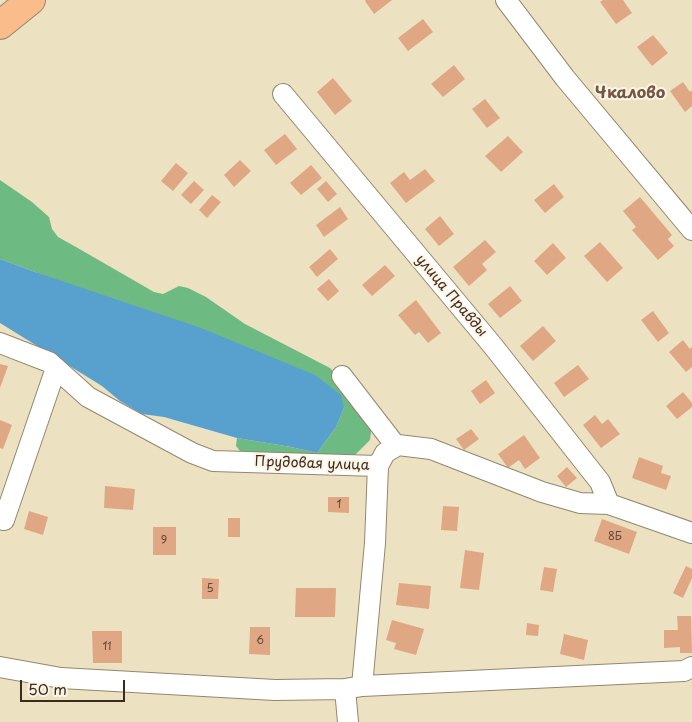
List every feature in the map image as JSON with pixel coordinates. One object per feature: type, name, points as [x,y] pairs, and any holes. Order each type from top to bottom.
[{"type":"highway","points":[[0,25],[31,0]]},
{"type":"street","points":[[506,0],[565,78],[692,230]]},
{"type":"street","name":"улица Правды","points":[[283,94],[493,346],[600,482],[609,504]]},
{"type":"street","name":"Прудовая улица","points":[[0,343],[49,362],[88,396],[192,453],[214,461],[378,466],[385,453],[396,446]]},
{"type":"street","points":[[4,520],[56,368]]},
{"type":"street","points":[[342,376],[396,446],[414,446],[431,449],[542,492],[580,503],[609,504],[692,533]]},
{"type":"street","points":[[191,466],[214,461]]},
{"type":"street","points":[[348,722],[375,543],[378,466]]},
{"type":"street","points":[[0,667],[61,678],[275,690],[684,670],[692,667]]},
{"type":"green space","points":[[0,180],[32,202],[49,217],[52,229],[58,237],[154,292],[163,294],[179,286],[188,288],[206,297],[245,324],[330,368],[352,392],[372,424],[370,440],[351,459],[252,458],[240,451],[236,446],[237,438],[317,453],[336,427],[344,408],[35,272],[0,259]]},
{"type":"water","points":[[0,259],[201,328],[315,375],[341,395],[344,408],[336,427],[317,453],[237,438],[164,417],[142,414],[120,401],[102,386],[0,323]]},
{"type":"building","points":[[366,0],[392,0],[374,14]]},
{"type":"building","points":[[603,0],[623,0],[632,13],[616,24],[600,2]]},
{"type":"building","points":[[423,19],[433,32],[408,51],[398,38]]},
{"type":"building","points":[[653,35],[668,53],[652,66],[637,47]]},
{"type":"building","points":[[454,65],[465,79],[443,97],[431,84]]},
{"type":"building","points":[[333,78],[352,101],[335,115],[317,92]]},
{"type":"building","points":[[683,82],[690,92],[692,90],[692,106],[685,112],[670,91]]},
{"type":"building","points":[[485,99],[500,118],[487,128],[472,109]]},
{"type":"building","points":[[285,134],[297,149],[276,165],[264,150]]},
{"type":"building","points":[[508,136],[523,152],[501,172],[485,156]]},
{"type":"building","points":[[240,160],[251,171],[234,187],[224,175]]},
{"type":"building","points":[[176,163],[188,173],[173,191],[161,181]]},
{"type":"building","points":[[311,165],[322,178],[301,195],[290,183]]},
{"type":"building","points":[[425,169],[435,181],[406,203],[390,183],[404,172],[410,180]]},
{"type":"building","points":[[194,181],[204,190],[191,204],[181,195]]},
{"type":"building","points":[[326,181],[337,194],[328,202],[317,189]]},
{"type":"building","points":[[554,184],[564,197],[545,213],[534,200]]},
{"type":"building","points":[[212,195],[221,202],[207,218],[199,210]]},
{"type":"building","points":[[640,197],[672,235],[668,239],[674,246],[658,260],[632,230],[636,227],[623,211]]},
{"type":"building","points":[[340,207],[348,219],[324,237],[316,225]]},
{"type":"building","points":[[440,216],[454,234],[439,246],[425,229]]},
{"type":"building","points":[[485,240],[496,252],[482,264],[487,270],[469,286],[453,267]]},
{"type":"building","points":[[600,242],[623,268],[607,282],[584,256]]},
{"type":"building","points":[[553,243],[566,258],[547,275],[534,261]]},
{"type":"building","points":[[330,249],[338,259],[317,277],[309,267]]},
{"type":"building","points":[[385,265],[395,276],[372,296],[362,285]]},
{"type":"building","points":[[329,279],[339,291],[328,301],[317,289]]},
{"type":"building","points":[[510,286],[522,301],[500,318],[488,304]]},
{"type":"building","points":[[416,300],[441,333],[428,343],[419,332],[415,335],[398,315]]},
{"type":"building","points":[[653,311],[669,333],[658,342],[641,320]]},
{"type":"building","points":[[543,326],[556,341],[533,361],[520,346]]},
{"type":"building","points":[[683,340],[690,349],[692,347],[692,367],[686,372],[669,352]]},
{"type":"building","points":[[0,364],[8,366],[0,388]]},
{"type":"building","points":[[578,365],[589,379],[564,397],[554,383]]},
{"type":"building","points":[[486,380],[495,393],[480,404],[471,391]]},
{"type":"building","points":[[683,392],[692,403],[692,407],[677,419],[666,406]]},
{"type":"building","points":[[595,415],[602,424],[608,419],[620,434],[601,448],[583,425]]},
{"type":"building","points":[[0,420],[12,425],[3,449],[0,448]]},
{"type":"building","points":[[471,429],[479,439],[464,450],[456,439]]},
{"type":"building","points":[[524,435],[540,458],[525,469],[519,460],[508,468],[498,454]]},
{"type":"building","points":[[639,457],[663,466],[661,473],[671,476],[666,490],[632,478]]},
{"type":"building","points":[[567,467],[577,478],[566,487],[557,476]]},
{"type":"building","points":[[105,486],[135,489],[133,510],[104,508]]},
{"type":"building","points":[[328,497],[349,497],[349,513],[328,512]]},
{"type":"building","points":[[443,506],[459,507],[457,531],[441,530]]},
{"type":"building","points":[[29,511],[48,517],[43,535],[24,529]]},
{"type":"building","points":[[228,518],[240,518],[240,537],[228,537]]},
{"type":"building","points":[[602,519],[637,532],[629,554],[594,541]]},
{"type":"building","points":[[153,527],[176,527],[176,555],[153,555]]},
{"type":"building","points":[[465,550],[484,553],[479,590],[460,588]]},
{"type":"building","points":[[686,566],[692,569],[692,578],[683,598],[673,593]]},
{"type":"building","points":[[544,567],[557,569],[553,592],[540,590]]},
{"type":"building","points":[[202,578],[219,579],[218,599],[202,599]]},
{"type":"building","points":[[399,583],[431,586],[429,609],[396,605]]},
{"type":"building","points":[[296,588],[336,588],[335,617],[295,617]]},
{"type":"building","points":[[677,616],[691,616],[692,653],[680,653],[680,647],[664,648],[664,630],[678,630]]},
{"type":"building","points":[[392,620],[424,629],[416,655],[394,649],[396,643],[386,640]]},
{"type":"building","points":[[527,623],[539,625],[538,636],[526,635]]},
{"type":"building","points":[[250,627],[270,627],[270,655],[249,654]]},
{"type":"building","points":[[92,631],[122,631],[122,663],[93,663]]},
{"type":"building","points":[[564,634],[588,640],[584,660],[560,654]]},
{"type":"district","name":"Чкалово","points":[[630,94]]}]
